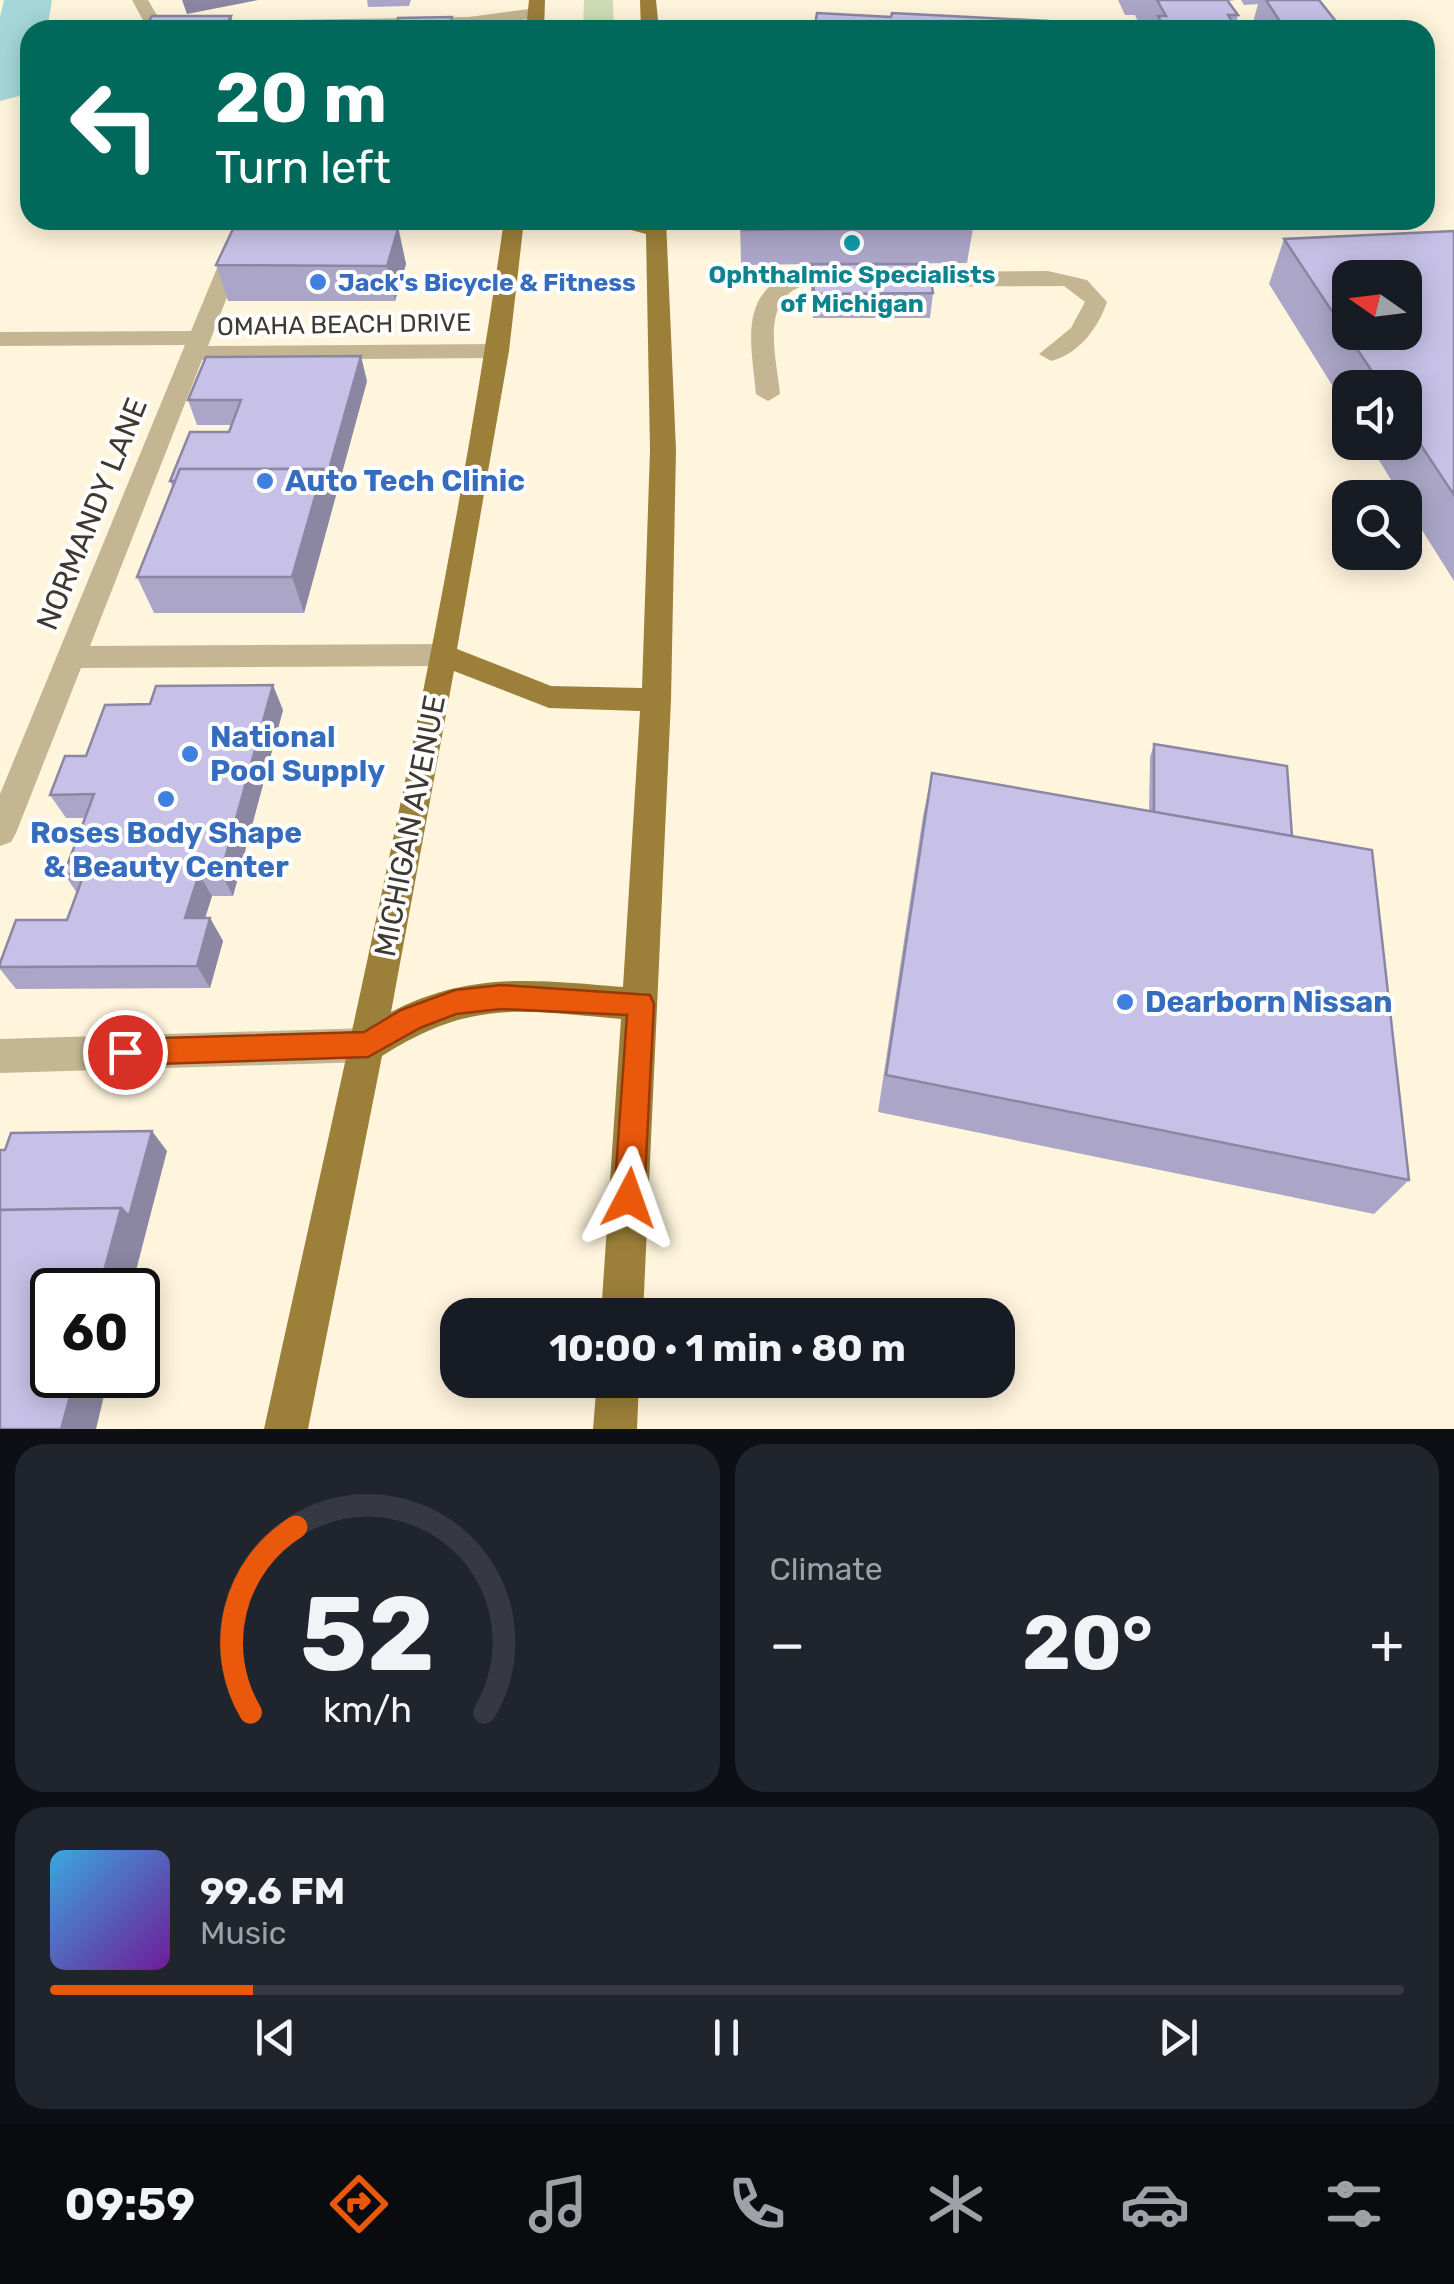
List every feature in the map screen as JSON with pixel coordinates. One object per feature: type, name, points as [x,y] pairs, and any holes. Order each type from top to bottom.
[{"type":"main road","name":"MICHIGAN AVENUE","points":[[286,1429],[368,1045],[443,655],[516,230]]},
{"type":"main road","points":[[623,1298],[656,700],[663,450],[656,230]]},
{"type":"main road","points":[[443,655],[549,696],[656,700]]},
{"type":"main road","points":[[368,1045],[410,1019],[455,1002],[501,997],[641,1004]]},
{"type":"main road","points":[[615,1429],[617,1398]]},
{"type":"street","points":[[486,20],[536,14]]},
{"type":"street","name":"NORMANDY LANE","points":[[0,833],[10,785],[70,657],[244,230]]},
{"type":"street","points":[[768,394],[765,303],[776,286],[797,280],[1071,280],[1090,291],[1096,302],[1091,318],[1075,340],[1051,354]]},
{"type":"street","name":"OMAHA BEACH DRIVE","points":[[0,339],[496,351]]},
{"type":"street","points":[[70,657],[443,655]]},
{"type":"street","points":[[0,1056],[368,1045]]},
{"type":"green space","points":[[584,0],[613,0],[614,20],[583,20]]},
{"type":"building","points":[[1157,0],[1227,0],[1238,15],[1228,15],[1231,20],[1160,20],[1158,16],[1166,16]]},
{"type":"building","points":[[1266,0],[1319,0],[1335,20],[1279,20]]},
{"type":"building","points":[[817,13],[891,17],[892,13],[1028,20],[816,20]]},
{"type":"building","points":[[152,16],[231,16],[229,20],[149,20]]},
{"type":"building","points":[[452,17],[451,20],[398,18]]},
{"type":"building","points":[[233,230],[398,230],[387,266],[216,265]]},
{"type":"building","points":[[1454,231],[1454,495],[1422,447],[1422,370],[1371,370],[1358,350],[1422,350],[1422,260],[1332,260],[1332,311],[1284,239]]},
{"type":"building","points":[[812,264],[928,264],[933,293],[814,294]]},
{"type":"building","points":[[361,356],[326,480],[323,469],[180,469],[176,481],[170,481],[190,432],[229,432],[241,400],[188,400],[206,357]]},
{"type":"building","points":[[180,469],[323,469],[292,577],[137,577]]},
{"type":"building","points":[[273,685],[221,873],[199,874],[185,918],[210,918],[197,966],[0,967],[16,920],[67,920],[84,874],[64,874],[94,794],[50,795],[65,756],[86,756],[105,705],[150,704],[156,686]]},
{"type":"building","points":[[1154,744],[1287,766],[1292,836],[1154,812]]},
{"type":"building","name":"Dearborn Nissan","points":[[932,773],[1372,850],[1409,1180],[886,1075]]},
{"type":"building","points":[[152,1131],[129,1216],[121,1208],[0,1210],[0,1150],[5,1150],[11,1133]]},
{"type":"building","points":[[121,1208],[105,1268],[30,1268],[30,1398],[70,1398],[61,1429],[0,1429],[0,1210]]},
{"type":"waterway","points":[[24,20],[28,0]]},
{"type":"waterway","points":[[0,85],[20,41]]},
{"type":"place","name":"Ophthalmic Specialists of Michigan","points":[[852,243]]},
{"type":"place","name":"Jack's Bicycle & Fitness","points":[[318,282]]},
{"type":"place","name":"Auto Tech Clinic","points":[[265,481]]},
{"type":"place","name":"National Pool Supply","points":[[190,754]]},
{"type":"place","name":"Roses Body Shape & Beauty Center","points":[[166,799]]},
{"type":"place","name":"Dearborn Nissan","points":[[1125,1002]]},
{"type":"route","points":[[125,1052],[368,1045],[410,1019],[455,1002],[501,997],[641,1004],[629,1198]]}]
